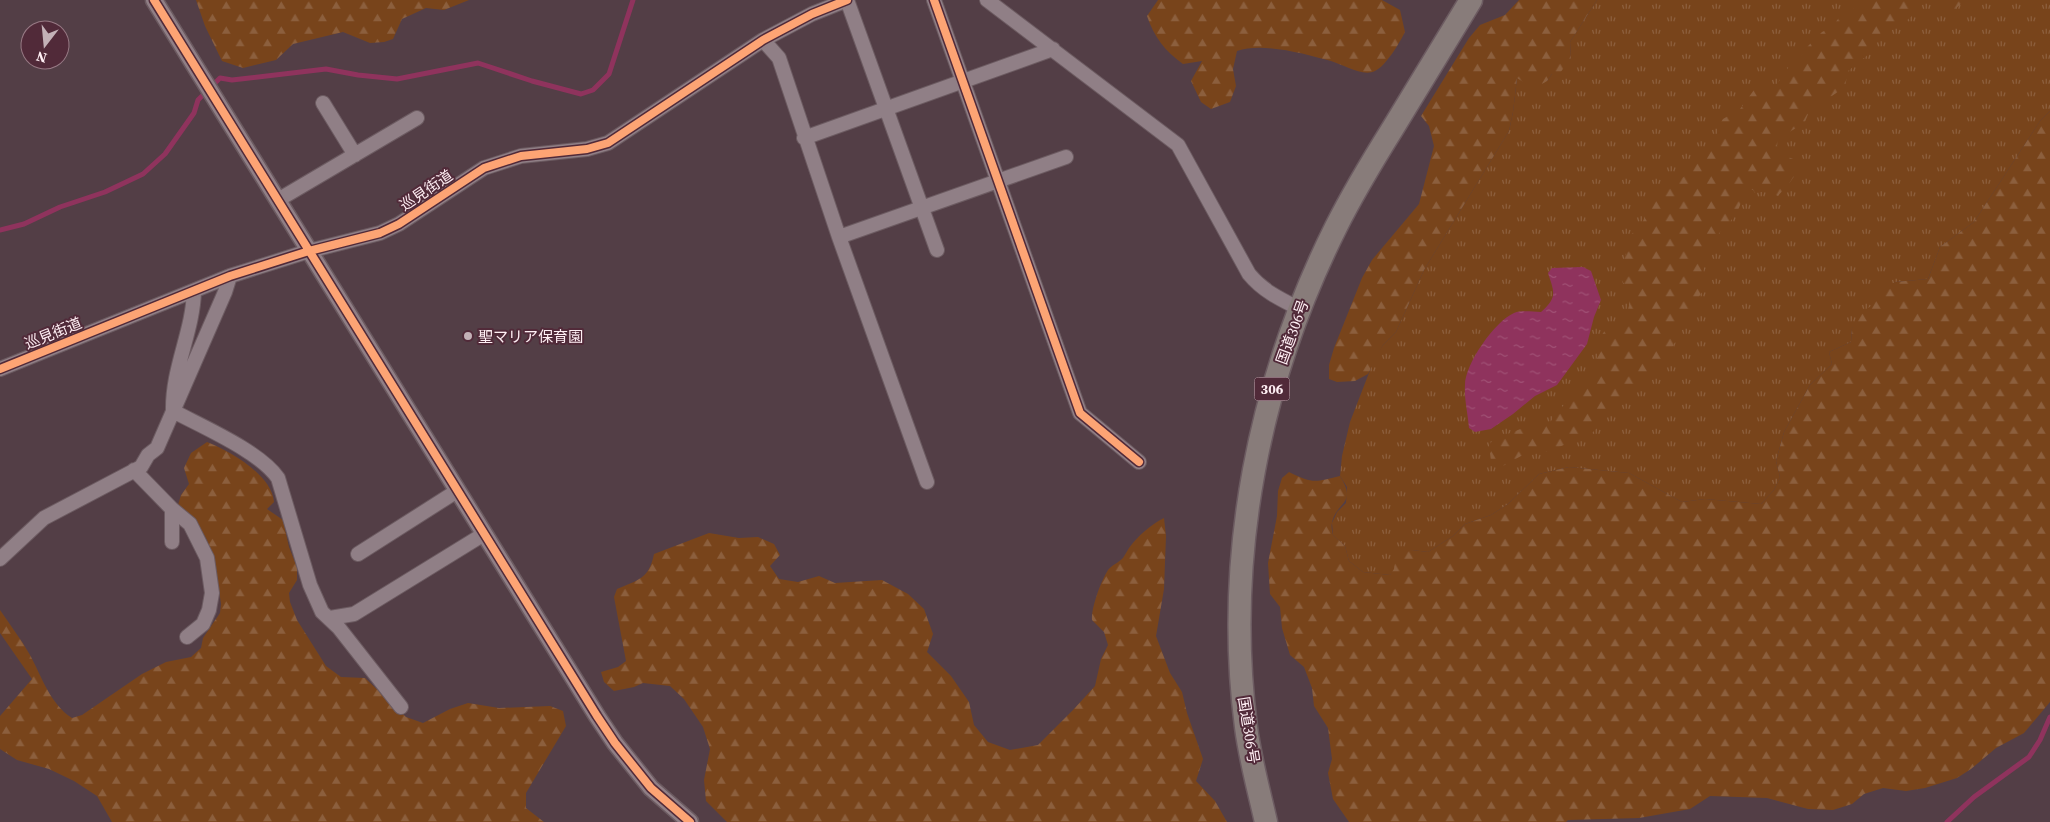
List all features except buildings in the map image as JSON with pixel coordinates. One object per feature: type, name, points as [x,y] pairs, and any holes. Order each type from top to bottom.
[{"type":"highway","name":"国道306号","points":[[1266,822],[1245,719],[1240,618],[1247,511],[1261,432],[1282,355],[1322,255],[1359,184],[1471,0]]},
{"type":"street","points":[[154,0],[614,743],[651,788],[690,822]]},
{"type":"street","points":[[847,0],[937,250]]},
{"type":"street","name":"巡見街道","points":[[0,369],[230,276],[309,251],[380,233],[400,224],[484,168],[521,156],[586,149],[608,143],[763,40],[812,14],[847,0]]},
{"type":"street","points":[[934,0],[1080,413],[1139,462]]},
{"type":"street","points":[[987,0],[1178,145],[1249,274],[1268,293],[1300,309]]},
{"type":"street","points":[[763,40],[779,58],[804,138],[927,482]]},
{"type":"street","points":[[804,138],[1052,49]]},
{"type":"street","points":[[323,103],[355,155]]},
{"type":"street","points":[[278,200],[417,118]]},
{"type":"street","points":[[839,237],[1066,157]]},
{"type":"street","points":[[0,559],[44,518],[141,466],[148,455],[157,448],[226,292],[230,276]]},
{"type":"street","points":[[173,411],[172,391],[191,315],[194,291]]},
{"type":"street","points":[[173,411],[249,452],[271,469],[278,478],[310,585],[322,612],[330,618],[402,707]]},
{"type":"street","points":[[134,470],[172,509],[190,524],[204,548],[209,566],[212,593],[209,610],[203,624],[188,637]]},
{"type":"street","points":[[358,554],[457,491]]},
{"type":"street","points":[[172,509],[172,542]]},
{"type":"street","points":[[330,618],[354,614],[484,534]]},
{"type":"green space","points":[[196,0],[469,0],[444,10],[426,8],[402,19],[393,39],[384,42],[370,43],[343,32],[293,44],[276,60],[243,68],[222,61],[205,26]]},
{"type":"green space","points":[[1158,0],[1382,0],[1400,10],[1405,32],[1384,64],[1375,71],[1365,73],[1331,61],[1284,50],[1259,48],[1237,51],[1233,69],[1236,86],[1230,102],[1211,109],[1201,102],[1191,81],[1202,61],[1183,64],[1166,49],[1153,31],[1147,16]]},
{"type":"green space","points":[[1519,0],[1597,0],[1570,42],[1571,58],[1560,73],[1552,74],[1547,81],[1534,89],[1517,78],[1509,131],[1424,270],[1396,332],[1383,345],[1368,374],[1355,381],[1337,382],[1329,379],[1329,365],[1334,348],[1362,278],[1372,260],[1419,204],[1434,146],[1429,126],[1421,116],[1469,38],[1480,25],[1505,15]]},
{"type":"green space","points":[[1597,0],[2050,0],[2050,111],[2040,121],[1974,222],[1940,247],[1928,279],[1895,282],[1852,328],[1851,342],[1829,352],[1832,364],[1810,385],[1784,432],[1776,461],[1780,477],[1774,490],[1761,504],[1705,499],[1682,502],[1629,473],[1569,467],[1539,474],[1508,504],[1491,515],[1465,524],[1453,536],[1428,552],[1412,550],[1390,575],[1363,572],[1349,561],[1345,546],[1333,535],[1332,523],[1337,512],[1346,503],[1347,487],[1340,476],[1342,456],[1350,422],[1374,360],[1383,345],[1396,332],[1424,270],[1509,131],[1517,78],[1547,81],[1552,74],[1571,58],[1570,42]]},
{"type":"green space","points":[[1863,0],[1916,0],[1913,6],[1913,15],[1906,21],[1886,25],[1877,39],[1875,49],[1848,71],[1845,87],[1826,100],[1817,98],[1802,129],[1796,128],[1778,139],[1777,146],[1781,154],[1798,161],[1798,167],[1794,176],[1778,196],[1767,191],[1755,193],[1753,190],[1743,190],[1742,200],[1736,214],[1710,247],[1704,266],[1703,291],[1677,326],[1675,342],[1669,354],[1591,434],[1549,451],[1521,456],[1503,466],[1495,466],[1491,461],[1489,445],[1493,440],[1528,426],[1549,424],[1592,373],[1600,340],[1604,332],[1611,327],[1625,323],[1629,301],[1626,287],[1621,279],[1620,269],[1628,249],[1630,236],[1644,220],[1646,206],[1687,174],[1695,158],[1710,150],[1718,140],[1718,127],[1723,119],[1740,109],[1754,90],[1777,84],[1790,65],[1798,61],[1808,46],[1822,32],[1832,27],[1844,11],[1853,9]]},
{"type":"green space","points":[[1931,0],[1965,0],[1951,13],[1943,13]]},
{"type":"green space","points":[[2050,111],[2050,702],[2024,733],[1996,748],[1957,778],[1925,788],[1906,791],[1883,788],[1864,794],[1852,804],[1833,810],[1808,809],[1767,798],[1710,796],[1690,809],[1639,818],[1568,820],[1566,822],[1349,822],[1333,799],[1328,773],[1332,759],[1328,728],[1314,706],[1312,688],[1304,667],[1290,655],[1282,628],[1280,607],[1270,594],[1268,563],[1277,516],[1278,491],[1282,478],[1289,472],[1304,479],[1314,481],[1340,476],[1347,492],[1344,502],[1334,516],[1333,535],[1345,546],[1349,561],[1363,572],[1390,575],[1394,569],[1396,553],[1412,550],[1428,552],[1453,536],[1465,524],[1491,515],[1508,504],[1539,474],[1569,467],[1629,473],[1682,502],[1705,499],[1761,504],[1774,490],[1780,477],[1776,461],[1784,432],[1810,385],[1832,364],[1829,352],[1851,342],[1852,328],[1860,313],[1873,305],[1877,292],[1895,282],[1928,279],[1940,247],[1974,222],[2040,121]]},
{"type":"green space","points":[[207,442],[238,458],[266,482],[274,502],[267,509],[283,520],[289,547],[297,567],[297,580],[289,593],[290,602],[297,620],[326,666],[341,677],[365,678],[406,717],[423,723],[450,709],[468,703],[499,708],[550,706],[563,711],[566,726],[526,793],[526,808],[544,822],[112,822],[97,796],[74,781],[49,769],[17,760],[0,749],[0,716],[32,679],[0,633],[0,610],[27,649],[52,698],[72,718],[82,715],[142,674],[166,662],[191,657],[201,648],[203,638],[220,613],[221,604],[218,583],[207,540],[198,524],[178,505],[181,495],[189,484],[184,468],[191,453]]},
{"type":"green space","points":[[1164,518],[1166,536],[1164,589],[1156,636],[1170,673],[1182,692],[1187,713],[1203,759],[1196,781],[1215,801],[1227,822],[727,822],[706,801],[704,780],[710,749],[703,727],[684,699],[670,686],[643,683],[614,691],[604,682],[601,672],[618,667],[626,661],[614,597],[617,589],[637,581],[646,574],[654,554],[709,533],[739,538],[758,537],[774,544],[780,555],[770,566],[779,579],[798,582],[819,576],[835,583],[882,580],[908,594],[924,609],[933,634],[927,652],[951,676],[969,702],[974,725],[988,742],[1010,750],[1038,745],[1095,686],[1101,659],[1108,645],[1104,632],[1092,620],[1092,615],[1105,575],[1110,568],[1123,558],[1140,535]]},
{"type":"water","points":[[1583,267],[1591,271],[1601,300],[1594,317],[1587,344],[1557,385],[1535,396],[1491,429],[1475,432],[1469,428],[1465,396],[1466,376],[1482,344],[1498,325],[1514,313],[1524,311],[1541,312],[1546,307],[1553,294],[1548,273],[1552,268]]},
{"type":"waterway","points":[[0,230],[24,224],[60,207],[105,192],[143,174],[165,154],[194,113],[198,100],[220,78],[232,80],[326,69],[397,79],[478,63],[532,81],[581,94],[593,90],[609,74],[633,0]]},
{"type":"waterway","points":[[1947,822],[1974,797],[2029,757],[2040,740],[2050,717]]},
{"type":"cycle path","points":[[154,0],[597,716],[615,743],[651,788],[690,822]]},
{"type":"cycle path","points":[[0,369],[230,276],[309,251],[380,233],[399,224],[484,168],[521,156],[587,149],[608,143],[763,40],[812,14],[847,0]]},
{"type":"cycle path","points":[[934,0],[1080,413],[1139,462]]},
{"type":"place","name":"聖マリア保育園","points":[[468,336]]}]
